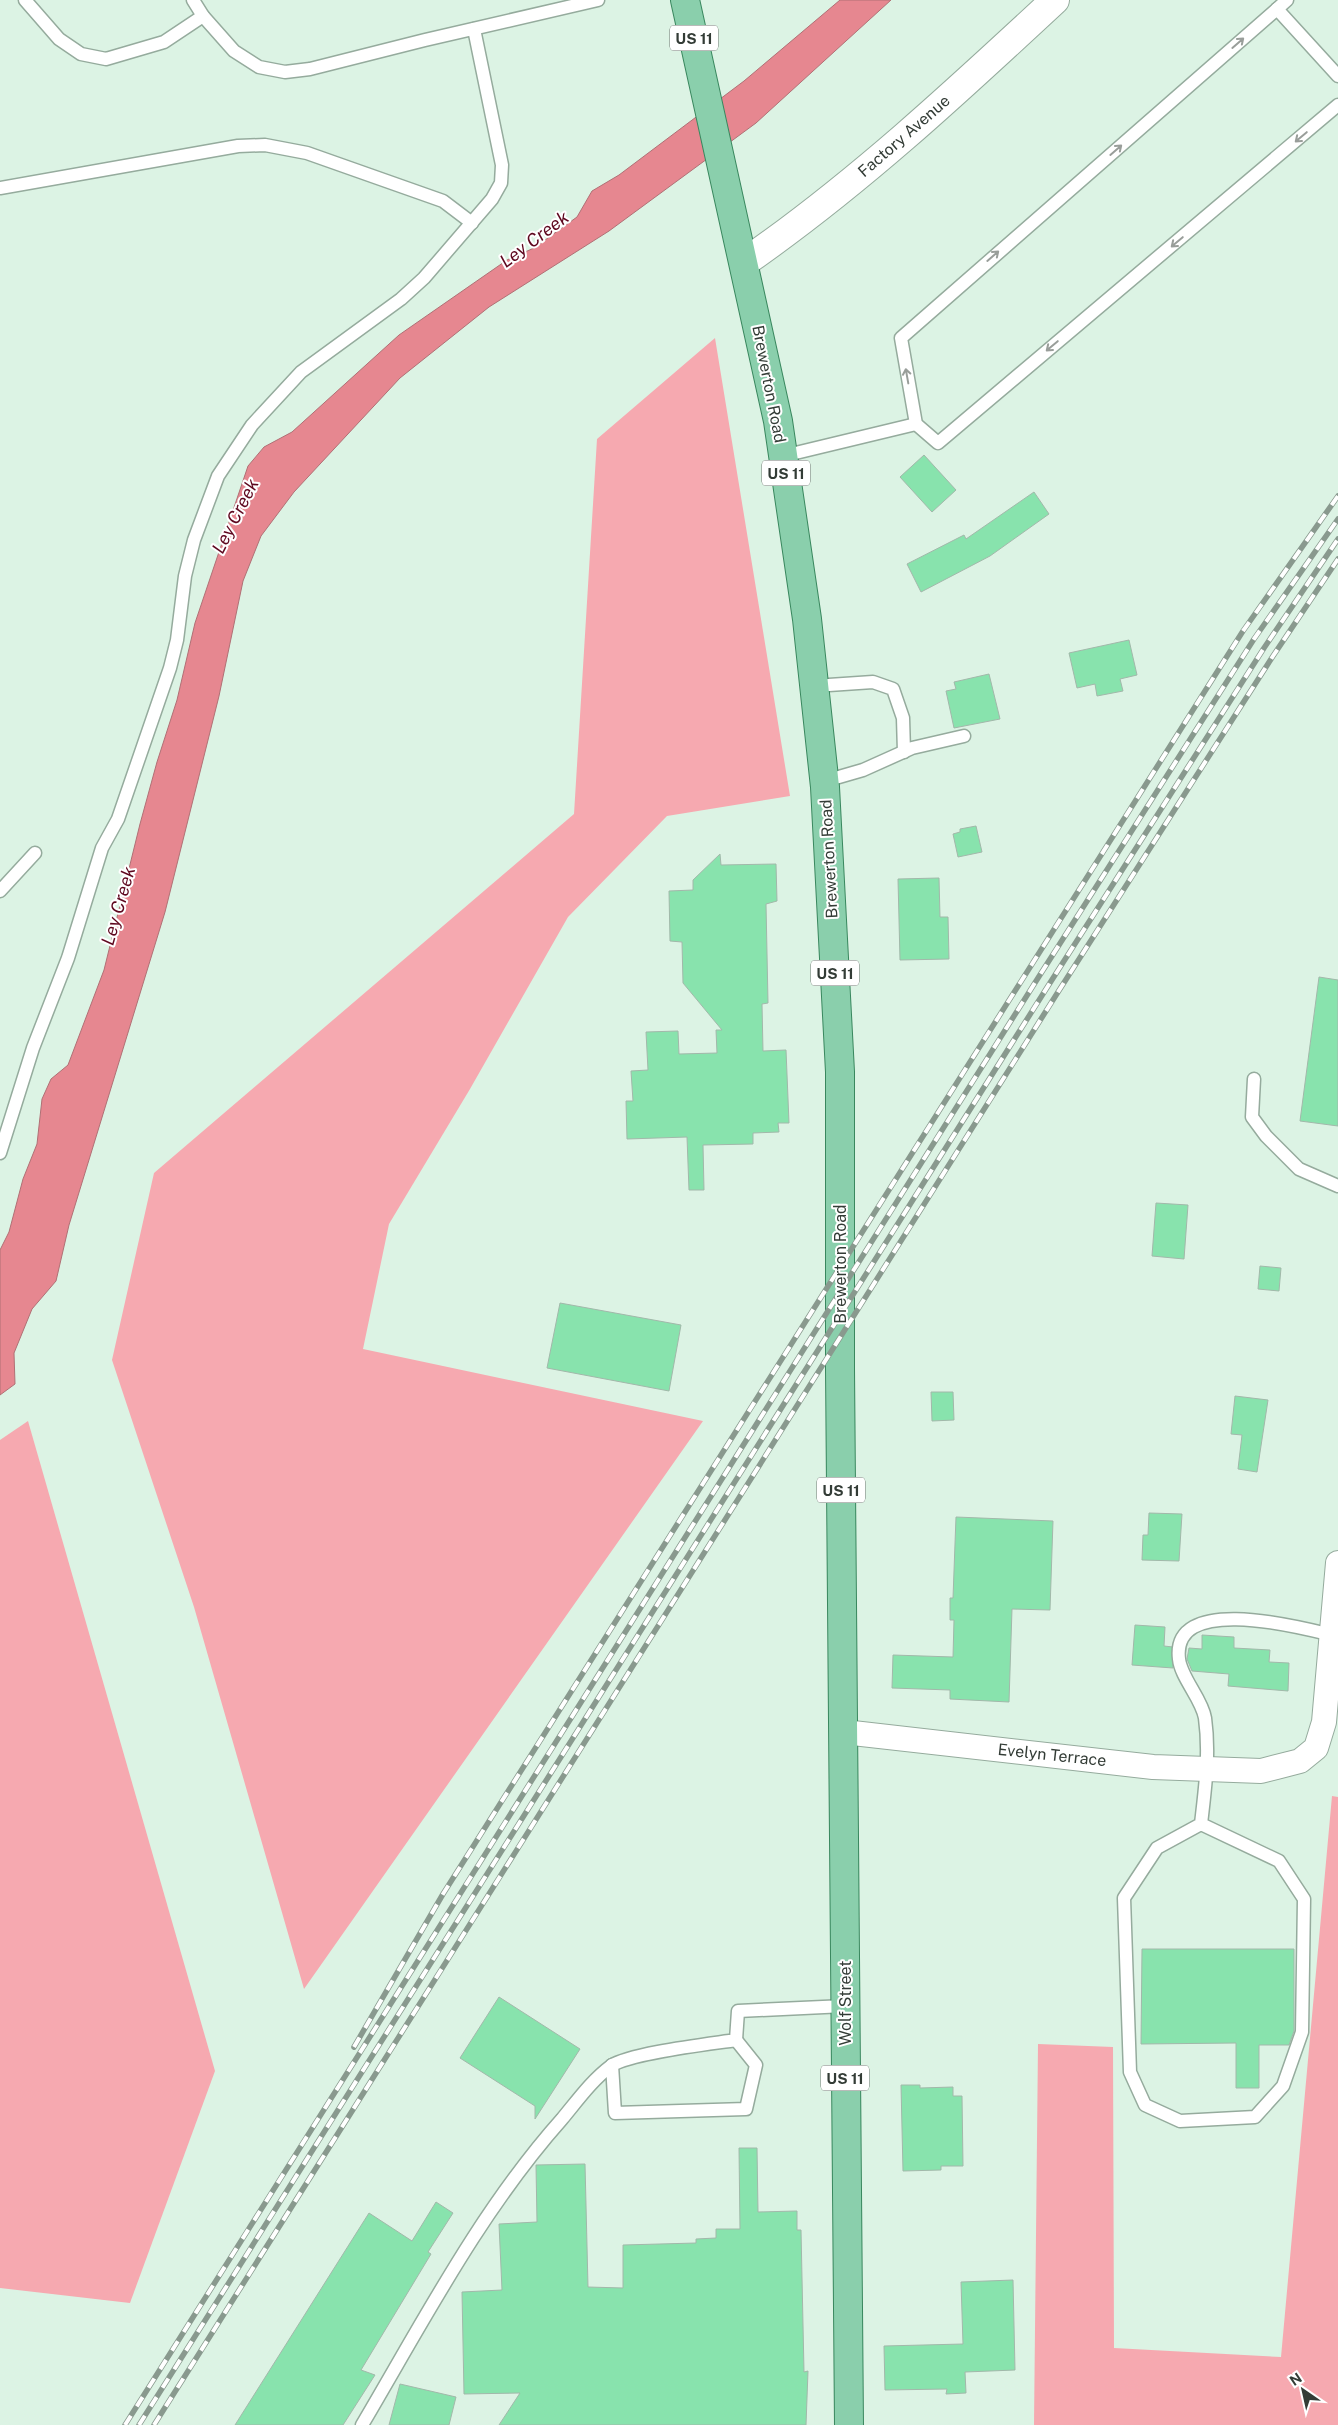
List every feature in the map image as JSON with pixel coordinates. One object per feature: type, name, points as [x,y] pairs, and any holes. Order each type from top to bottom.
[{"type":"main road","name":"Brewerton Road","points":[[685,0],[745,262],[778,421],[825,781],[840,1072],[840,1369],[844,1732]]},
{"type":"main road","name":"Wolf Street","points":[[844,1732],[849,2425]]},
{"type":"street","name":"Factory Avenue","points":[[745,262],[805,219],[889,150],[1055,0]]},
{"type":"street","name":"Evelyn Terrace","points":[[844,1732],[1153,1767],[1261,1771],[1300,1761],[1316,1748],[1324,1722],[1338,1563]]},
{"type":"lane","points":[[25,0],[59,39],[81,54],[106,60],[164,42],[203,16]]},
{"type":"lane","points":[[193,0],[203,16],[234,51],[259,67],[285,72],[310,69],[474,28],[598,0]]},
{"type":"lane","points":[[1287,0],[901,338],[916,424],[938,443],[1338,106]]},
{"type":"lane","points":[[1277,9],[1338,76]]},
{"type":"lane","points":[[0,1153],[33,1048],[68,958],[102,848],[118,819],[170,668],[180,617],[185,576],[194,540],[218,476],[252,424],[277,395],[301,372],[401,299],[424,278],[492,199],[501,183],[503,172],[474,28]]},
{"type":"lane","points":[[0,188],[238,146],[265,145],[308,153],[443,201],[472,223]]},
{"type":"lane","points":[[783,456],[916,424]]},
{"type":"lane","points":[[814,686],[872,682],[893,689],[902,718],[904,752]]},
{"type":"lane","points":[[825,781],[863,770],[904,752],[964,736]]},
{"type":"lane","points":[[0,891],[35,852]]},
{"type":"lane","points":[[1254,1079],[1252,1117],[1266,1136],[1299,1169],[1338,1186]]},
{"type":"lane","points":[[1201,1824],[1207,1769],[1205,1716],[1178,1660],[1180,1641],[1197,1624],[1219,1619],[1282,1622],[1332,1635]]},
{"type":"lane","points":[[1201,1824],[1279,1861],[1304,1899],[1302,2032],[1283,2086],[1255,2117],[1180,2121],[1145,2105],[1130,2072],[1124,1898],[1157,1848],[1201,1824]]},
{"type":"lane","points":[[612,2065],[615,2113],[746,2109],[756,2065],[736,2040],[738,2012],[845,2006]]},
{"type":"lane","points":[[362,2425],[472,2238],[522,2165],[591,2085],[612,2065],[633,2058],[736,2040]]},
{"type":"shaded area","points":[[715,338],[790,796],[667,816],[568,917],[470,1089],[389,1224],[363,1349],[703,1421],[304,1989],[194,1607],[112,1360],[154,1173],[574,814],[597,439]]},
{"type":"shaded area","points":[[28,1421],[215,2071],[130,2303],[0,2288],[0,1440]]},
{"type":"shaded area","points":[[1332,1796],[1338,1797],[1338,2425],[1034,2425],[1038,2044],[1113,2047],[1114,2348],[1281,2357]]},
{"type":"water","name":"Ley Creek","points":[[840,0],[891,0],[756,123],[609,231],[489,307],[400,378],[294,492],[261,536],[243,581],[219,696],[165,912],[69,1225],[56,1281],[32,1309],[14,1353],[15,1384],[0,1395],[0,1250],[9,1232],[23,1179],[37,1144],[42,1099],[51,1079],[68,1065],[104,970],[140,824],[177,700],[195,623],[248,466],[264,447],[292,432],[399,335],[507,260],[534,248],[577,217],[592,191],[619,175],[744,81]]},
{"type":"building","points":[[924,455],[956,490],[932,512],[900,477]]},
{"type":"building","points":[[1034,492],[1049,514],[990,556],[921,592],[907,564],[964,535],[966,539]]},
{"type":"building","points":[[1129,640],[1137,675],[1120,679],[1123,691],[1097,696],[1095,684],[1077,688],[1069,653]]},
{"type":"building","points":[[989,674],[1000,719],[954,728],[946,691],[956,689],[954,682]]},
{"type":"building","points":[[976,826],[982,852],[958,857],[953,834],[960,832],[960,829]]},
{"type":"building","points":[[720,854],[721,865],[776,864],[777,901],[766,904],[768,1003],[762,1004],[763,1051],[786,1050],[789,1123],[778,1123],[779,1132],[753,1133],[753,1144],[703,1145],[704,1190],[689,1190],[687,1137],[627,1139],[626,1101],[633,1101],[631,1071],[648,1070],[646,1032],[678,1031],[679,1054],[717,1053],[716,1030],[722,1030],[683,983],[682,942],[670,941],[669,891],[693,890],[693,880]]},
{"type":"building","points":[[939,878],[940,917],[948,917],[949,959],[900,960],[898,879]]},
{"type":"building","points":[[1319,977],[1338,980],[1338,1126],[1300,1121]]},
{"type":"building","points":[[1156,1203],[1188,1205],[1184,1259],[1152,1256]]},
{"type":"building","points":[[1260,1266],[1281,1268],[1279,1291],[1258,1289]]},
{"type":"building","points":[[560,1303],[681,1325],[669,1391],[547,1368]]},
{"type":"building","points":[[931,1392],[953,1392],[954,1420],[932,1421]]},
{"type":"building","points":[[1235,1396],[1268,1400],[1257,1472],[1238,1469],[1242,1435],[1231,1434]]},
{"type":"building","points":[[1149,1513],[1182,1514],[1179,1561],[1142,1560],[1143,1535],[1148,1535]]},
{"type":"building","points":[[956,1517],[1053,1521],[1050,1610],[1012,1609],[1009,1702],[950,1699],[950,1690],[892,1688],[893,1655],[953,1657],[954,1620],[950,1620],[950,1598],[953,1598]]},
{"type":"building","points":[[1135,1625],[1165,1627],[1164,1646],[1173,1647],[1173,1668],[1132,1665]]},
{"type":"building","points":[[1202,1635],[1234,1637],[1234,1648],[1270,1650],[1269,1662],[1289,1663],[1288,1691],[1228,1686],[1229,1674],[1192,1671],[1187,1659],[1189,1648],[1202,1649]]},
{"type":"building","points":[[1142,1949],[1294,1949],[1294,2031],[1289,2045],[1259,2045],[1259,2088],[1236,2088],[1236,2043],[1141,2044]]},
{"type":"building","points":[[499,1997],[580,2049],[535,2119],[535,2106],[460,2058]]},
{"type":"building","points":[[901,2085],[920,2085],[920,2088],[953,2087],[953,2096],[962,2096],[963,2166],[941,2166],[941,2170],[903,2171]]},
{"type":"building","points":[[739,2148],[757,2148],[758,2212],[797,2211],[797,2230],[801,2230],[804,2372],[808,2371],[806,2425],[499,2425],[520,2393],[464,2394],[462,2292],[502,2290],[499,2224],[537,2222],[536,2165],[585,2164],[588,2287],[623,2288],[623,2245],[696,2243],[696,2239],[716,2238],[716,2229],[740,2229]]},
{"type":"building","points":[[436,2202],[453,2213],[428,2252],[431,2254],[361,2370],[375,2375],[343,2425],[235,2425],[369,2213],[412,2241]]},
{"type":"building","points":[[1013,2280],[1015,2370],[965,2372],[966,2393],[946,2394],[947,2389],[885,2390],[884,2346],[963,2344],[961,2282]]},
{"type":"building","points":[[400,2384],[456,2397],[449,2425],[389,2425]]},
{"type":"railway","points":[[354,2047],[443,1894],[1243,631],[1338,496]]},
{"type":"railway","points":[[125,2425],[1038,978],[1254,639],[1338,519]]},
{"type":"railway","points":[[139,2425],[1048,986],[1264,648],[1338,539]]},
{"type":"railway","points":[[154,2425],[1058,992],[1273,656],[1338,559]]}]
